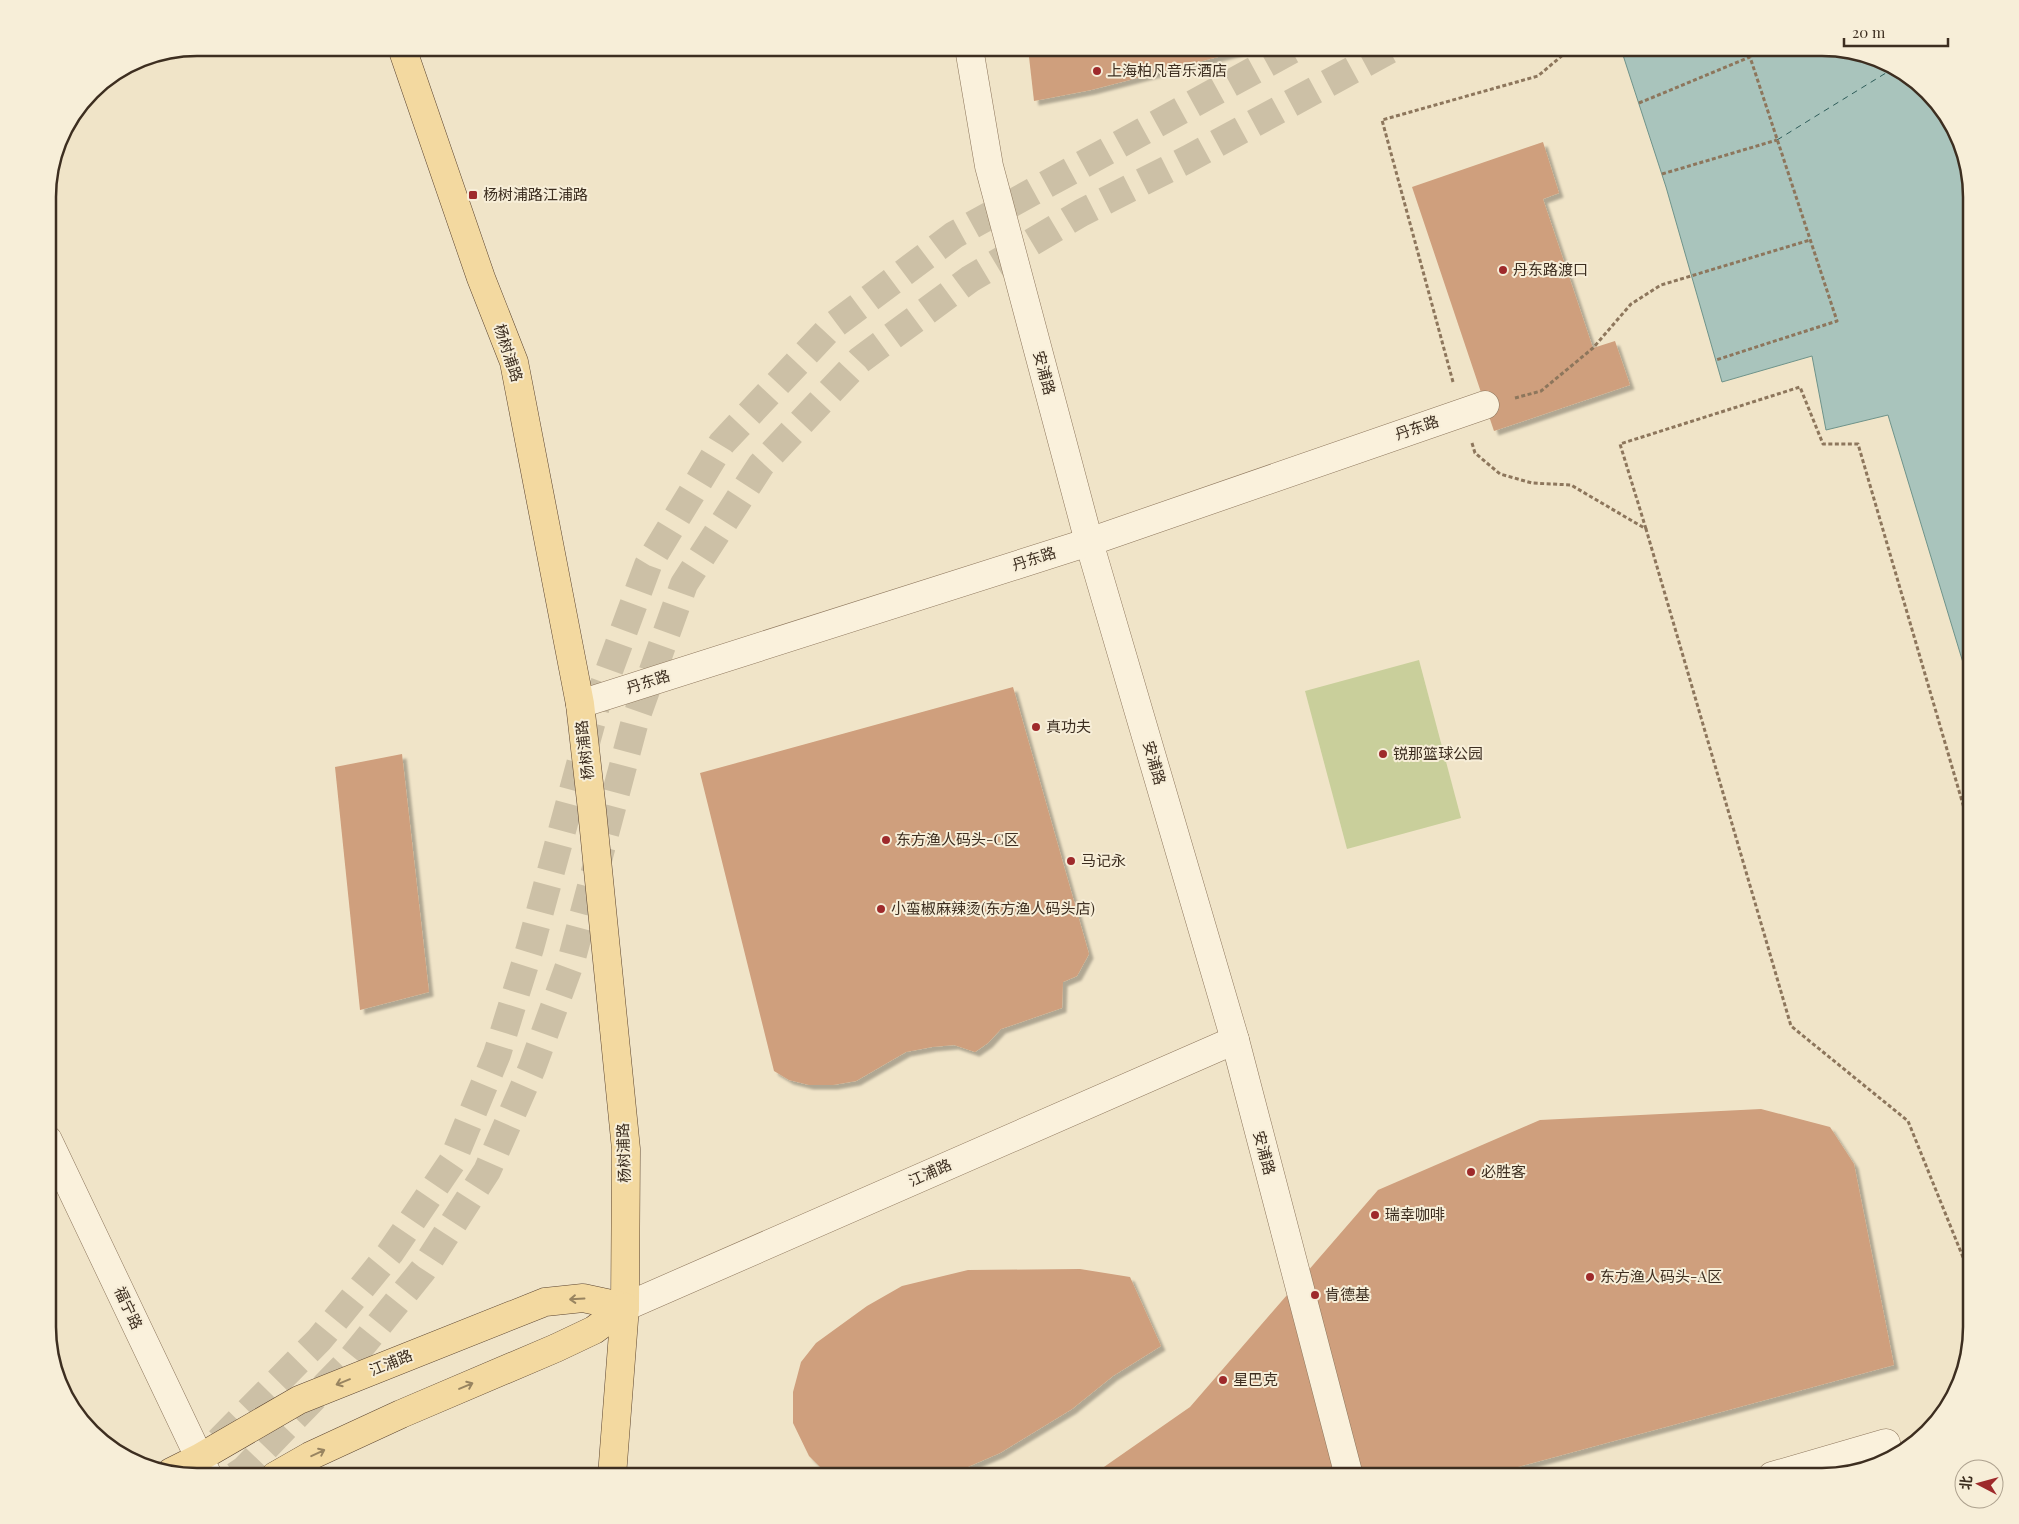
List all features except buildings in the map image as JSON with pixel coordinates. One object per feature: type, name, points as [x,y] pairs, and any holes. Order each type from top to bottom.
[{"type":"main road","name":"杨树浦路","points":[[405,57],[481,278],[514,362],[580,704],[626,1149],[625,1307],[613,1468]]},
{"type":"main road","name":"江浦路","points":[[204,1467],[249,1427],[299,1400],[545,1302],[583,1298],[625,1307]]},
{"type":"main road","name":"江浦路","points":[[289,1468],[310,1456],[402,1414],[594,1330],[625,1307]]},
{"type":"street","name":"安浦路","points":[[970,57],[989,166],[1089,542],[1235,1040],[1346,1468]]},
{"type":"street","name":"丹东路","points":[[580,704],[1089,542],[1473,409]]},
{"type":"street","name":"江浦路","points":[[625,1307],[1235,1040]]},
{"type":"street","name":"福宁路","points":[[57,1159],[204,1467]]},
{"type":"street","points":[[1799,1468],[1886,1442],[1888,1451]]},
{"type":"path","points":[[1561,56],[1538,76],[1382,120],[1473,409],[1475,453],[1500,474],[1532,483],[1571,485],[1646,529]]},
{"type":"path","points":[[1638,103],[1750,57],[1837,321],[1716,360]]},
{"type":"path","points":[[1662,174],[1777,140]]},
{"type":"path","points":[[1473,409],[1541,391],[1593,348],[1631,304],[1661,285],[1810,240]]},
{"type":"path","points":[[1963,801],[1858,444],[1822,444],[1800,387],[1620,444],[1791,1026],[1908,1120],[1963,1255]]},
{"type":"green space","name":"锐那篮球公园","points":[[1419,660],[1461,818],[1347,849],[1305,691]]},
{"type":"water","points":[[1623,56],[1840,57],[1858,61],[1884,71],[1908,85],[1928,104],[1939,119],[1955,152],[1960,170],[1963,197],[1963,663],[1888,415],[1826,430],[1812,356],[1722,382],[1666,187]]},
{"type":"ferry route","points":[[1777,140],[1887,72]]},
{"type":"tunnel","points":[[219,1441],[319,1340],[390,1253],[452,1162],[497,1054],[530,948],[596,706],[648,565],[722,443],[830,328],[954,235],[1280,56]]},
{"type":"tunnel","points":[[246,1468],[352,1358],[423,1270],[487,1171],[532,1068],[572,958],[635,721],[684,584],[761,465],[860,360],[970,279],[1081,213],[1188,159],[1378,56]]},
{"type":"place","name":"上海柏凡音乐酒店","points":[[1097,71]]},
{"type":"place","name":"杨树浦路江浦路","points":[[473,195]]},
{"type":"place","name":"丹东路渡口","points":[[1503,270]]},
{"type":"place","name":"真功夫","points":[[1036,727]]},
{"type":"place","name":"锐那篮球公园","points":[[1383,754]]},
{"type":"place","name":"东方渔人码头-C区","points":[[886,840]]},
{"type":"place","name":"马记永","points":[[1071,861]]},
{"type":"place","name":"小蛮椒麻辣烫(东方渔人码头店)","points":[[881,909]]},
{"type":"place","name":"必胜客","points":[[1471,1172]]},
{"type":"place","name":"瑞幸咖啡","points":[[1375,1215]]},
{"type":"place","name":"东方渔人码头-A区","points":[[1590,1277]]},
{"type":"place","name":"肯德基","points":[[1315,1295]]},
{"type":"place","name":"星巴克","points":[[1223,1380]]}]
